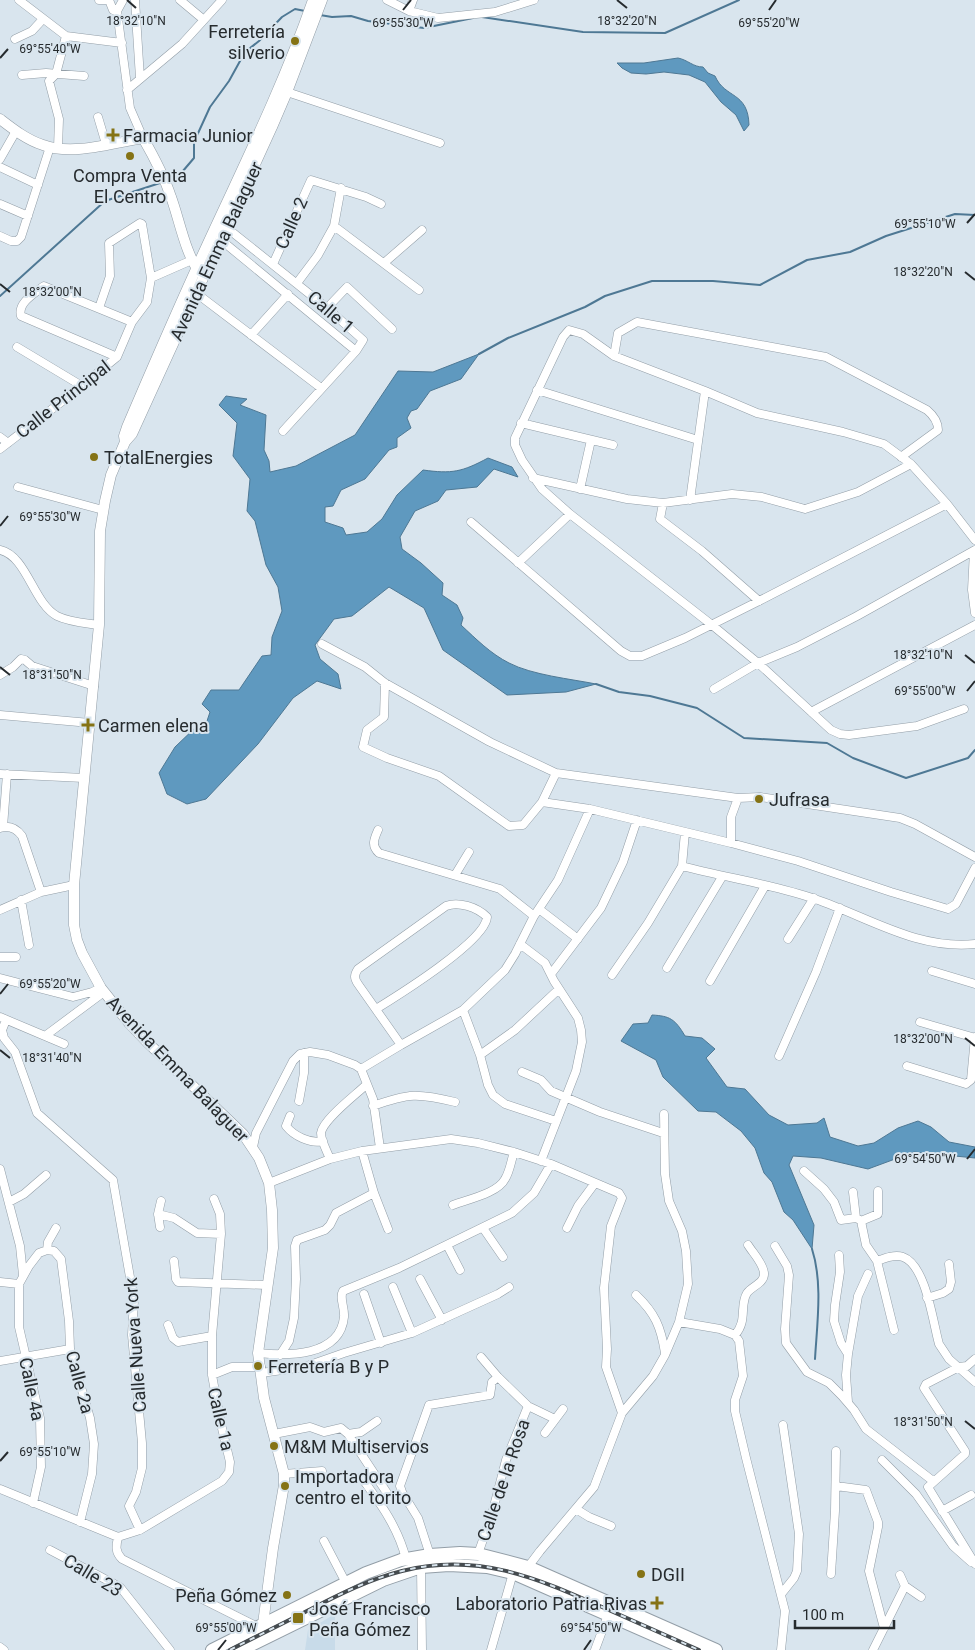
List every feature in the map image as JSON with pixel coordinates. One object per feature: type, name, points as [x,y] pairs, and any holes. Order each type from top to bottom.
[{"type":"main road","points":[[212,1650],[366,1573],[406,1559],[430,1555],[478,1554],[528,1567],[716,1650]]},
{"type":"main road","points":[[242,1650],[383,1580],[421,1566],[449,1565],[488,1567],[513,1573],[688,1650]]},
{"type":"street","points":[[19,0],[66,36],[122,43]]},
{"type":"street","points":[[99,0],[108,0],[113,10],[117,11]]},
{"type":"street","points":[[123,0],[117,11],[132,115],[157,161],[194,264],[204,276]]},
{"type":"street","points":[[135,0],[140,78]]},
{"type":"street","points":[[180,0],[204,20]]},
{"type":"street","points":[[127,90],[182,44],[222,0]]},
{"type":"street","name":"Avenida Emma Balaguer","points":[[125,442],[124,436],[127,426],[194,264],[268,125],[288,92],[313,0]]},
{"type":"street","name":"Avenida Emma Balaguer","points":[[260,1626],[284,1485],[284,1474],[264,1398],[258,1353],[272,1248],[272,1210],[269,1183],[253,1147],[240,1131],[129,1023],[102,990],[77,940],[74,925],[74,885],[99,625],[100,531],[112,475],[125,442],[132,434],[227,228],[268,125],[322,0]]},
{"type":"street","points":[[387,0],[409,10],[438,18],[495,12],[534,0]]},
{"type":"street","points":[[409,10],[413,0]]},
{"type":"street","points":[[15,40],[32,31],[43,19]]},
{"type":"street","points":[[0,237],[17,241],[22,237],[38,185],[54,148],[59,119],[50,80],[56,74],[66,36]]},
{"type":"street","points":[[22,75],[46,73],[84,76]]},
{"type":"street","points":[[288,92],[440,143]]},
{"type":"street","points":[[98,117],[106,144]]},
{"type":"street","points":[[0,119],[35,142],[54,148],[82,149],[143,138]]},
{"type":"street","points":[[0,159],[16,130]]},
{"type":"street","points":[[0,167],[38,185]]},
{"type":"street","name":"Calle 2","points":[[273,264],[309,182],[313,180],[341,188]]},
{"type":"street","points":[[296,283],[318,255],[334,226],[341,188],[366,196],[381,204]]},
{"type":"street","points":[[0,204],[28,216]]},
{"type":"street","name":"Calle Principal","points":[[0,449],[117,357],[132,322],[147,302],[151,278],[142,224],[140,223],[109,243],[109,278],[99,308]]},
{"type":"street","points":[[334,226],[419,290]]},
{"type":"street","name":"Calle 1","points":[[227,228],[327,308],[362,340],[356,350],[283,431]]},
{"type":"street","points":[[384,263],[422,230]]},
{"type":"street","points":[[221,240],[356,350]]},
{"type":"street","points":[[151,278],[194,264]]},
{"type":"street","points":[[117,357],[21,316],[20,306],[44,286],[132,322]]},
{"type":"street","points":[[327,308],[347,287],[392,329]]},
{"type":"street","points":[[196,293],[322,388]]},
{"type":"street","points":[[251,335],[288,294]]},
{"type":"street","points":[[614,356],[618,332],[637,322],[826,357],[932,414],[938,430],[901,457]]},
{"type":"street","points":[[964,709],[917,726],[850,735],[840,734],[831,730],[758,663],[570,514],[542,489],[533,478],[515,445],[514,438],[563,337],[569,330],[583,334],[614,356],[756,413],[844,432],[884,444],[911,464],[947,504],[975,540]]},
{"type":"street","points":[[18,348],[82,386]]},
{"type":"street","points":[[537,390],[698,440]]},
{"type":"street","points":[[690,500],[705,391]]},
{"type":"street","points":[[521,423],[613,445]]},
{"type":"street","points":[[0,437],[8,443]]},
{"type":"street","points":[[580,489],[591,440]]},
{"type":"street","points":[[533,478],[627,499],[663,503],[732,494],[762,497],[805,508],[858,492],[911,464]]},
{"type":"street","points":[[18,487],[103,510]]},
{"type":"street","points":[[663,503],[660,519],[702,551],[760,601]]},
{"type":"street","points":[[471,522],[621,651],[630,656],[642,656],[712,625],[947,504]]},
{"type":"street","points":[[518,563],[570,514]]},
{"type":"street","points":[[0,550],[15,559],[45,607],[58,616],[76,622],[99,625]]},
{"type":"street","points":[[975,551],[972,590],[975,613]]},
{"type":"street","points":[[714,689],[758,663],[823,634],[975,551]]},
{"type":"street","points":[[811,712],[975,625]]},
{"type":"street","points":[[322,644],[365,667],[385,683],[490,742],[556,773],[738,798],[760,797],[900,818],[915,824],[975,857]]},
{"type":"street","points":[[0,675],[13,667],[21,659],[32,666],[94,686]]},
{"type":"street","points":[[385,683],[384,717],[367,730],[362,747],[386,758],[439,776],[509,826],[523,825],[542,802],[556,773]]},
{"type":"street","points":[[0,715],[90,724]]},
{"type":"street","points":[[41,892],[22,836],[11,827],[2,827],[4,774],[84,778]]},
{"type":"street","points":[[731,843],[731,816],[738,798]]},
{"type":"street","points":[[542,802],[590,809],[731,843],[798,861],[891,892],[948,908],[956,904],[975,868]]},
{"type":"street","points":[[361,1069],[463,1010],[505,970],[536,912],[558,880],[590,809]]},
{"type":"street","points":[[551,974],[600,908],[623,862],[637,820]]},
{"type":"street","points":[[378,830],[374,846],[379,854],[500,889],[578,938]]},
{"type":"street","points":[[612,974],[648,923],[682,866],[685,832]]},
{"type":"street","points":[[455,875],[469,852]]},
{"type":"street","points":[[682,866],[814,898],[894,932],[936,943],[975,944]]},
{"type":"street","points":[[667,968],[722,877]]},
{"type":"street","points":[[0,910],[41,892],[74,885]]},
{"type":"street","points":[[710,981],[765,886]]},
{"type":"street","points":[[788,939],[814,898]]},
{"type":"street","points":[[20,900],[29,945]]},
{"type":"street","points":[[376,1010],[424,979],[448,960],[480,931],[487,917],[477,910],[463,905],[451,904],[446,906],[361,965],[355,973],[355,980],[376,1010],[401,1045]]},
{"type":"street","points":[[779,1056],[816,972],[840,908]]},
{"type":"street","points":[[520,944],[545,963],[578,1018],[581,1030],[580,1054],[572,1084],[541,1161]]},
{"type":"street","points":[[0,957],[16,957]]},
{"type":"street","points":[[932,971],[975,984]]},
{"type":"street","points":[[0,978],[46,988],[73,997],[102,990]]},
{"type":"street","points":[[480,1054],[515,1030],[559,989]]},
{"type":"street","points":[[45,1036],[102,990]]},
{"type":"street","points":[[463,1010],[493,1095],[505,1104],[556,1121]]},
{"type":"street","points":[[3,1019],[64,1044]]},
{"type":"street","name":"Calle Nueva York","points":[[3,1019],[2,1030],[4,1038],[15,1052],[37,1113],[113,1180],[134,1300],[132,1335],[142,1443],[142,1468],[136,1492],[129,1506],[140,1530]]},
{"type":"street","points":[[907,1066],[966,1084],[971,1080],[975,1038],[920,1022]]},
{"type":"street","points":[[253,1147],[256,1133],[288,1071],[296,1057],[304,1053],[328,1055],[361,1069],[371,1092],[380,1148]]},
{"type":"street","points":[[299,1101],[304,1073],[304,1053]]},
{"type":"street","points":[[522,1072],[541,1080],[551,1091],[600,1112],[663,1133]]},
{"type":"street","points":[[330,1159],[321,1133],[325,1123],[367,1084]]},
{"type":"street","points":[[373,1106],[410,1095],[420,1095],[456,1102]]},
{"type":"street","points":[[528,1567],[594,1487],[622,1413],[652,1376],[665,1355],[679,1322],[688,1284],[686,1251],[682,1231],[669,1201],[665,1174],[664,1114]]},
{"type":"street","points":[[290,1116],[286,1126],[289,1130],[305,1139],[318,1142],[323,1141]]},
{"type":"street","points":[[269,1183],[330,1159],[362,1151],[451,1139],[478,1143],[551,1164],[621,1195],[622,1198],[611,1226],[604,1288],[606,1367],[622,1413]]},
{"type":"street","points":[[362,1151],[374,1193],[388,1229]]},
{"type":"street","points":[[453,1205],[493,1191],[499,1187],[508,1174],[514,1152]]},
{"type":"street","points":[[258,1353],[294,1355],[309,1351],[333,1340],[344,1318],[344,1306],[341,1296],[344,1291],[399,1268],[512,1213],[534,1193],[551,1164]]},
{"type":"street","name":"Calle 4a","points":[[0,1169],[20,1246],[23,1275]]},
{"type":"street","points":[[804,1172],[824,1189],[834,1202],[841,1220],[859,1219],[878,1214],[878,1191]]},
{"type":"street","points":[[9,1202],[24,1194],[46,1175]]},
{"type":"street","points":[[567,1228],[578,1206],[595,1183]]},
{"type":"street","points":[[853,1192],[866,1245],[877,1261],[894,1330]]},
{"type":"street","points":[[280,1355],[289,1341],[294,1318],[295,1246],[297,1240],[325,1230],[336,1213],[374,1193]]},
{"type":"street","name":"Calle 1a","points":[[118,1536],[140,1530],[222,1481],[229,1472],[230,1462],[212,1375],[212,1336],[221,1234],[220,1214],[214,1199]]},
{"type":"street","points":[[160,1227],[158,1214],[161,1201]]},
{"type":"street","points":[[158,1214],[174,1218],[197,1233],[221,1234]]},
{"type":"street","points":[[47,1250],[48,1242],[56,1228]]},
{"type":"street","points":[[483,1228],[503,1257]]},
{"type":"street","points":[[447,1245],[460,1270]]},
{"type":"street","points":[[734,1335],[738,1331],[743,1319],[748,1292],[761,1281],[764,1275],[758,1259],[748,1245]]},
{"type":"street","points":[[775,1246],[787,1266],[789,1275],[785,1329],[786,1343],[807,1372],[829,1382],[848,1403],[866,1429],[933,1481]]},
{"type":"street","name":"Calle 4a","points":[[33,1502],[41,1467],[40,1418],[19,1327],[19,1284],[23,1275],[39,1254],[47,1250]]},
{"type":"street","name":"Calle 2a","points":[[47,1250],[54,1251],[61,1259],[69,1321],[70,1349],[90,1418],[94,1444],[92,1474],[80,1522]]},
{"type":"street","points":[[839,1255],[840,1272],[834,1305],[834,1321],[841,1343],[848,1354]]},
{"type":"street","points":[[877,1261],[898,1256],[908,1259],[920,1277],[942,1351],[975,1382]]},
{"type":"street","points":[[174,1262],[178,1282],[267,1284]]},
{"type":"street","points":[[927,1298],[950,1289],[952,1282],[950,1264]]},
{"type":"street","points":[[848,1403],[846,1375],[848,1354],[858,1296],[868,1274]]},
{"type":"street","points":[[420,1280],[442,1320]]},
{"type":"street","points":[[0,1282],[19,1284]]},
{"type":"street","points":[[393,1287],[412,1333]]},
{"type":"street","points":[[212,1375],[232,1367],[261,1370],[304,1367],[412,1333],[498,1294],[508,1287]]},
{"type":"street","points":[[364,1294],[381,1343]]},
{"type":"street","points":[[636,1295],[646,1304],[655,1317],[662,1336],[665,1355]]},
{"type":"street","points":[[679,1322],[720,1329],[734,1335],[739,1341],[743,1376],[735,1400],[735,1410],[782,1593],[786,1619],[781,1650]]},
{"type":"street","points":[[168,1325],[173,1338],[178,1342],[212,1336]]},
{"type":"street","points":[[0,1361],[70,1349]]},
{"type":"street","points":[[481,1357],[498,1377],[528,1406],[555,1420]]},
{"type":"street","points":[[975,1359],[967,1366],[959,1367],[926,1384],[924,1388],[965,1451],[964,1456],[928,1487],[975,1564]]},
{"type":"street","points":[[430,1555],[418,1518],[402,1492],[400,1484],[429,1405],[490,1395],[492,1382],[498,1377]]},
{"type":"street","name":"Calle de la Rosa","points":[[478,1554],[492,1514],[506,1460],[528,1406]]},
{"type":"street","points":[[545,1434],[563,1409]]},
{"type":"street","points":[[348,1434],[361,1432],[377,1421]]},
{"type":"street","points":[[782,1593],[797,1571],[799,1534],[783,1425]]},
{"type":"street","points":[[274,1434],[310,1427],[324,1432],[339,1427],[348,1434],[389,1496],[393,1497],[402,1492]]},
{"type":"street","points":[[831,1574],[836,1451]]},
{"type":"street","points":[[882,1460],[916,1494],[953,1546],[975,1564]]},
{"type":"street","points":[[284,1474],[322,1471]]},
{"type":"street","points":[[361,1477],[395,1529],[402,1542],[406,1559]]},
{"type":"street","points":[[836,1486],[866,1490],[873,1507],[878,1526],[869,1572],[884,1628]]},
{"type":"street","points":[[0,1489],[118,1536],[116,1547],[122,1559],[260,1626],[269,1637]]},
{"type":"street","points":[[942,1511],[971,1495]]},
{"type":"street","points":[[576,1509],[610,1526]]},
{"type":"street","points":[[324,1542],[346,1583]]},
{"type":"street","name":"Calle 23","points":[[50,1550],[120,1587],[170,1650]]},
{"type":"street","points":[[421,1566],[422,1650]]},
{"type":"street","points":[[491,1650],[513,1573]]},
{"type":"street","points":[[900,1576],[905,1586],[922,1597]]},
{"type":"street","points":[[873,1650],[905,1586]]},
{"type":"street","points":[[595,1650],[608,1614]]},
{"type":"street","points":[[0,1647],[4,1650]]},
{"type":"shaded area","points":[[335,1614],[335,1650],[305,1650],[308,1630]]},
{"type":"water","points":[[678,58],[703,67],[708,73],[715,76],[724,89],[745,106],[749,125],[744,131],[736,115],[721,102],[705,82],[689,75],[664,72],[631,73],[617,63],[644,63]]},
{"type":"water","points":[[479,354],[461,379],[430,391],[417,409],[411,411],[407,418],[411,428],[397,438],[397,447],[389,450],[365,479],[341,490],[333,506],[325,507],[325,522],[343,528],[346,535],[367,532],[382,519],[397,495],[423,470],[457,471],[488,458],[512,467],[518,477],[494,469],[477,487],[446,490],[438,501],[415,511],[400,537],[402,549],[443,583],[442,595],[457,605],[463,618],[461,625],[496,655],[509,663],[529,671],[596,684],[566,692],[507,695],[443,650],[424,608],[389,587],[352,616],[334,619],[315,645],[320,659],[338,674],[341,689],[317,681],[293,698],[258,744],[206,799],[187,804],[167,794],[159,773],[175,747],[198,725],[206,724],[210,712],[202,704],[211,690],[239,690],[262,656],[271,655],[272,637],[282,611],[278,587],[266,565],[255,521],[247,511],[250,479],[233,456],[237,423],[219,405],[226,396],[247,399],[240,405],[266,415],[264,450],[269,461],[270,472],[296,466],[355,435],[398,371],[433,372]]},
{"type":"water","points":[[652,1015],[663,1016],[672,1020],[685,1036],[702,1038],[715,1049],[706,1058],[727,1087],[745,1089],[769,1115],[788,1125],[817,1123],[824,1118],[830,1137],[858,1146],[874,1143],[898,1128],[918,1121],[931,1127],[949,1142],[975,1147],[975,1158],[914,1152],[868,1169],[821,1158],[793,1156],[789,1165],[814,1225],[812,1249],[793,1220],[784,1212],[772,1182],[764,1173],[755,1148],[741,1131],[716,1112],[698,1111],[663,1077],[656,1060],[621,1041],[633,1024],[648,1023]]},
{"type":"waterway","points":[[482,17],[583,32],[665,33],[739,0]]},
{"type":"waterway","points":[[170,180],[177,178],[194,158],[194,142],[210,107],[229,81],[245,52],[259,41],[282,17],[295,9],[305,11]]},
{"type":"waterway","points":[[320,15],[332,17],[351,16],[368,21],[424,28],[473,18]]},
{"type":"waterway","points":[[0,296],[105,201],[163,182]]},
{"type":"waterway","points":[[479,354],[508,338],[585,307],[605,296],[652,281],[713,281],[760,285],[807,260],[850,252],[886,236],[955,214],[975,215]]},
{"type":"waterway","points":[[596,684],[619,692],[650,696],[697,708],[744,738],[827,743],[853,758],[906,778],[968,758],[975,750]]},
{"type":"waterway","points":[[812,1249],[818,1290],[815,1359]]},
{"type":"railway","points":[[230,1650],[333,1598],[390,1574],[429,1566],[455,1564],[480,1566],[529,1577],[699,1650]]},
{"type":"place","name":"Ferretería silverio","points":[[295,41]]},
{"type":"place","name":"Farmacia Junior","points":[[113,135]]},
{"type":"place","name":"Compra Venta El Centro","points":[[130,156]]},
{"type":"place","name":"TotalEnergies","points":[[94,457]]},
{"type":"place","name":"Carmen elena","points":[[88,725]]},
{"type":"place","name":"Jufrasa","points":[[759,799]]},
{"type":"place","name":"Ferretería B y P","points":[[258,1366]]},
{"type":"place","name":"M&M Multiservios","points":[[274,1446]]},
{"type":"place","name":"Importadora centro el torito","points":[[285,1486]]},
{"type":"place","name":"DGII","points":[[641,1574]]},
{"type":"place","name":"Peña Gómez","points":[[287,1595]]},
{"type":"place","name":"Laboratorio Patria Rivas","points":[[657,1603]]},
{"type":"place","name":"José Francisco Peña Gómez","points":[[298,1618]]}]
